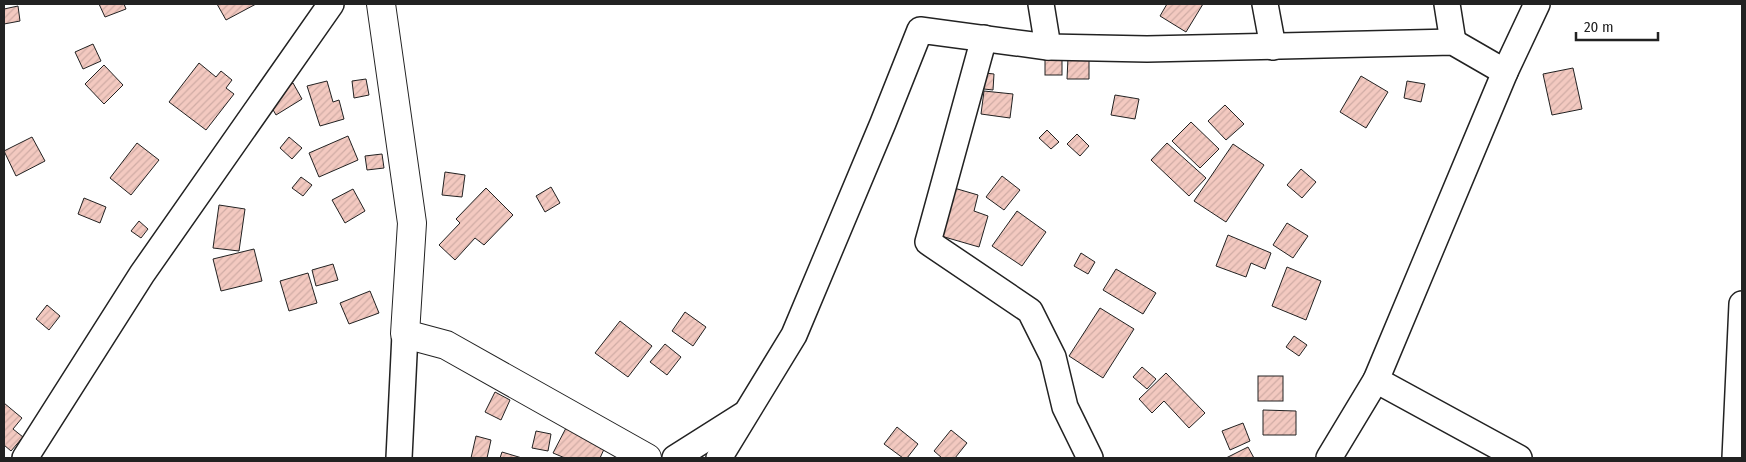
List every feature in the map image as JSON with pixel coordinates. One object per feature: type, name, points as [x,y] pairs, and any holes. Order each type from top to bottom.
[{"type":"street","points":[[25,458],[142,274],[331,4]]},
{"type":"street","points":[[381,4],[412,223],[399,458]]},
{"type":"street","points":[[1041,4],[1048,47]]},
{"type":"street","points":[[1265,4],[1273,47]]},
{"type":"street","points":[[1446,4],[1453,42]]},
{"type":"street","points":[[1329,458],[1376,380],[1505,72],[1537,4]]},
{"type":"street","points":[[719,458],[794,335],[920,30],[1048,47],[1147,49],[1453,42],[1505,72]]},
{"type":"street","points":[[984,38],[928,242],[1030,311],[1053,357],[1065,407],[1090,458]]},
{"type":"street","points":[[1734,458],[1742,304]]},
{"type":"street","points":[[405,334],[446,345],[647,458]]},
{"type":"street","points":[[1376,380],[1519,458]]},
{"type":"street","points":[[675,458],[748,412]]},
{"type":"building","points":[[99,4],[124,4],[126,9],[105,17]]},
{"type":"building","points":[[217,4],[256,4],[226,20]]},
{"type":"building","points":[[1167,4],[1203,4],[1186,32],[1160,16]]},
{"type":"building","points":[[18,6],[20,21],[4,24],[4,9]]},
{"type":"building","points":[[93,44],[101,61],[83,69],[75,52]]},
{"type":"building","points":[[1068,58],[1089,58],[1089,79],[1067,79]]},
{"type":"building","points":[[1045,59],[1062,59],[1062,75],[1045,75]]},
{"type":"building","points":[[199,63],[216,77],[221,71],[232,80],[226,88],[234,94],[206,130],[169,102]]},
{"type":"building","points":[[104,65],[123,85],[104,104],[85,84]]},
{"type":"building","points":[[1573,68],[1582,109],[1552,115],[1543,74]]},
{"type":"building","points":[[977,72],[994,74],[993,90],[975,88]]},
{"type":"building","points":[[1361,76],[1388,92],[1366,128],[1340,112]]},
{"type":"building","points":[[366,79],[369,95],[354,98],[352,81]]},
{"type":"building","points":[[327,81],[333,102],[339,100],[344,119],[320,126],[307,86]]},
{"type":"building","points":[[1407,81],[1425,84],[1421,102],[1404,98]]},
{"type":"building","points":[[293,83],[302,99],[276,115],[267,99]]},
{"type":"building","points":[[984,91],[1013,94],[1010,118],[981,114]]},
{"type":"building","points":[[1115,95],[1139,99],[1135,119],[1111,115]]},
{"type":"building","points":[[1225,105],[1244,124],[1226,140],[1208,121]]},
{"type":"building","points":[[1191,122],[1219,149],[1200,168],[1172,141]]},
{"type":"building","points":[[1047,130],[1059,142],[1051,149],[1039,138]]},
{"type":"building","points":[[1077,134],[1089,146],[1080,156],[1067,144]]},
{"type":"building","points":[[348,136],[358,160],[319,177],[309,153]]},
{"type":"building","points":[[32,137],[45,161],[16,176],[4,151]]},
{"type":"building","points":[[289,137],[302,148],[292,159],[280,148]]},
{"type":"building","points":[[137,143],[159,160],[131,195],[110,178]]},
{"type":"building","points":[[1167,143],[1206,178],[1189,196],[1151,160]]},
{"type":"building","points":[[1233,144],[1264,165],[1226,222],[1194,201]]},
{"type":"building","points":[[382,154],[384,168],[367,170],[365,156]]},
{"type":"building","points":[[1301,169],[1316,182],[1302,198],[1287,185]]},
{"type":"building","points":[[445,172],[465,175],[462,197],[442,195]]},
{"type":"building","points":[[1002,176],[1020,190],[1004,210],[986,197]]},
{"type":"building","points":[[301,177],[312,185],[303,196],[292,188]]},
{"type":"building","points":[[551,187],[560,203],[545,212],[536,196]]},
{"type":"building","points":[[486,188],[513,215],[484,245],[475,238],[455,260],[439,245],[460,223],[456,219]]},
{"type":"building","points":[[954,188],[978,195],[974,211],[988,216],[979,247],[941,236]]},
{"type":"building","points":[[353,189],[365,211],[345,223],[332,200]]},
{"type":"building","points":[[84,198],[106,207],[100,223],[78,214]]},
{"type":"building","points":[[219,205],[245,209],[239,251],[213,248]]},
{"type":"building","points":[[1017,211],[1046,232],[1022,266],[992,246]]},
{"type":"building","points":[[139,221],[148,229],[141,238],[131,231]]},
{"type":"building","points":[[1287,223],[1308,236],[1293,258],[1273,245]]},
{"type":"building","points":[[1228,235],[1271,253],[1265,269],[1251,263],[1246,277],[1216,266]]},
{"type":"building","points":[[254,249],[262,281],[221,291],[213,259]]},
{"type":"building","points":[[1081,253],[1095,262],[1088,274],[1074,266]]},
{"type":"building","points":[[333,264],[338,280],[316,286],[312,270]]},
{"type":"building","points":[[1287,267],[1321,281],[1306,320],[1272,306]]},
{"type":"building","points":[[1116,269],[1156,293],[1143,314],[1103,290]]},
{"type":"building","points":[[308,273],[317,303],[289,311],[280,281]]},
{"type":"building","points":[[370,291],[379,313],[349,324],[340,303]]},
{"type":"building","points":[[47,305],[60,316],[49,330],[36,319]]},
{"type":"building","points":[[1100,308],[1134,329],[1103,378],[1069,356]]},
{"type":"building","points":[[685,312],[706,327],[693,346],[672,331]]},
{"type":"building","points":[[620,321],[652,346],[628,377],[595,353]]},
{"type":"building","points":[[1294,336],[1307,345],[1299,356],[1286,347]]},
{"type":"building","points":[[665,344],[681,357],[667,375],[650,362]]},
{"type":"building","points":[[1142,367],[1156,379],[1147,389],[1133,377]]},
{"type":"building","points":[[1166,373],[1205,413],[1189,428],[1164,401],[1152,413],[1139,399]]},
{"type":"building","points":[[1258,376],[1283,376],[1283,401],[1258,401]]},
{"type":"building","points":[[495,392],[510,400],[501,420],[485,412]]},
{"type":"building","points":[[4,403],[22,418],[13,429],[23,437],[11,451],[4,445]]},
{"type":"building","points":[[1263,410],[1296,411],[1296,435],[1263,435]]},
{"type":"building","points":[[1243,423],[1250,441],[1230,450],[1222,431]]},
{"type":"building","points":[[897,427],[918,444],[907,458],[903,458],[884,444]]},
{"type":"building","points":[[566,428],[605,447],[600,458],[565,458],[553,453]]},
{"type":"building","points":[[951,430],[967,443],[955,458],[942,458],[934,451]]},
{"type":"building","points":[[536,431],[551,434],[548,451],[532,448]]},
{"type":"building","points":[[476,436],[491,440],[487,458],[471,458]]},
{"type":"building","points":[[1248,447],[1254,458],[1226,458]]},
{"type":"building","points":[[502,452],[522,458],[500,458]]}]
